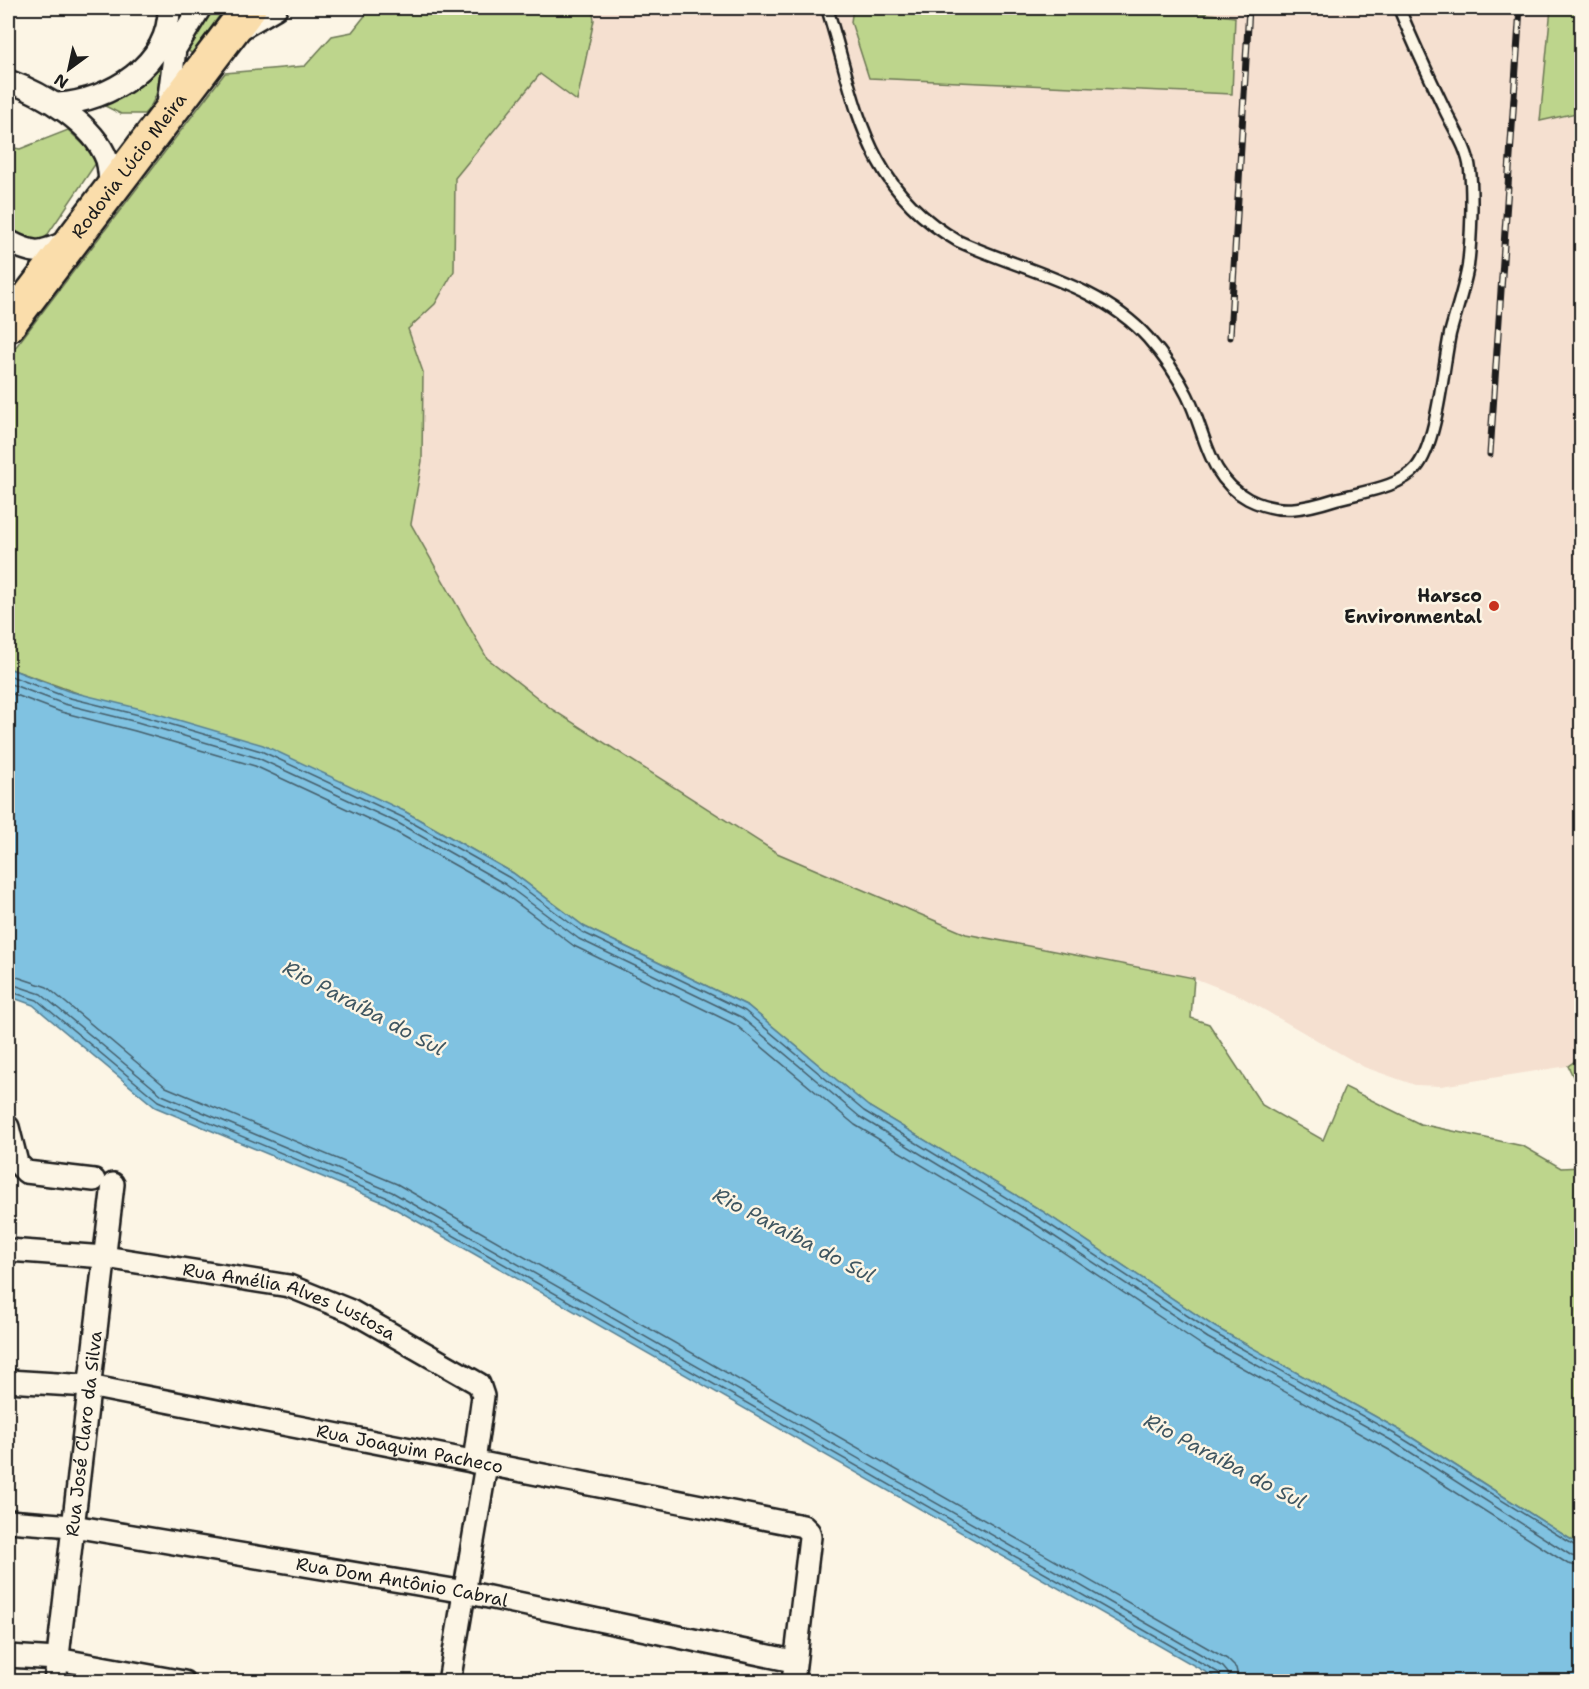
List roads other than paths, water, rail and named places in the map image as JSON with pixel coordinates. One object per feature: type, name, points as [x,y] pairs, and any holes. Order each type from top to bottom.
[{"type":"highway","name":"Rodovia Lúcio Meira","points":[[8,325],[249,8]]},
{"type":"street","points":[[58,104],[78,102],[106,92],[132,76],[153,59],[166,36],[169,8]]},
{"type":"street","points":[[166,116],[175,49],[200,8]]},
{"type":"street","points":[[224,39],[276,8]]},
{"type":"street","points":[[8,81],[58,104],[95,140],[109,168],[110,193]]},
{"type":"street","points":[[8,241],[28,252],[38,253],[73,240]]},
{"type":"street","name":"Rua José Claro da Silva","points":[[8,1127],[18,1163],[26,1172],[103,1182],[105,1257],[55,1682]]},
{"type":"street","name":"Rua Amélia Alves Lustosa","points":[[8,1250],[105,1257],[289,1287],[351,1311],[479,1384],[483,1396],[480,1464],[465,1592],[449,1682]]},
{"type":"street","name":"Rua Joaquim Pacheco","points":[[8,1381],[89,1386],[803,1526],[809,1533],[793,1671]]},
{"type":"street","name":"Rua Dom Antônio Cabral","points":[[8,1521],[73,1526],[465,1592],[793,1671]]},
{"type":"street","points":[[8,1656],[57,1659],[184,1682]]},
{"type":"lane","points":[[827,8],[867,143],[883,170],[905,198],[940,231],[958,241],[1078,290],[1117,311],[1132,323],[1147,336],[1176,375],[1188,396],[1210,458],[1224,480],[1248,498],[1274,509],[1288,510],[1317,505],[1407,476],[1416,469],[1422,459],[1432,430],[1450,333],[1465,279],[1469,252],[1470,170],[1463,148],[1399,8]]},
{"type":"water","name":"Rio Paraíba do Sul","points":[[8,668],[68,691],[141,709],[263,745],[404,811],[513,873],[585,927],[748,1006],[868,1106],[1042,1211],[1215,1327],[1403,1432],[1581,1546],[1581,1681],[1221,1681],[385,1203],[155,1107],[33,1005],[8,996]]},
{"type":"railway","points":[[1230,337],[1249,8]]},
{"type":"railway","points":[[1490,454],[1520,8]]},
{"type":"place","name":"Harsco Environmental","points":[[1494,606]]}]
